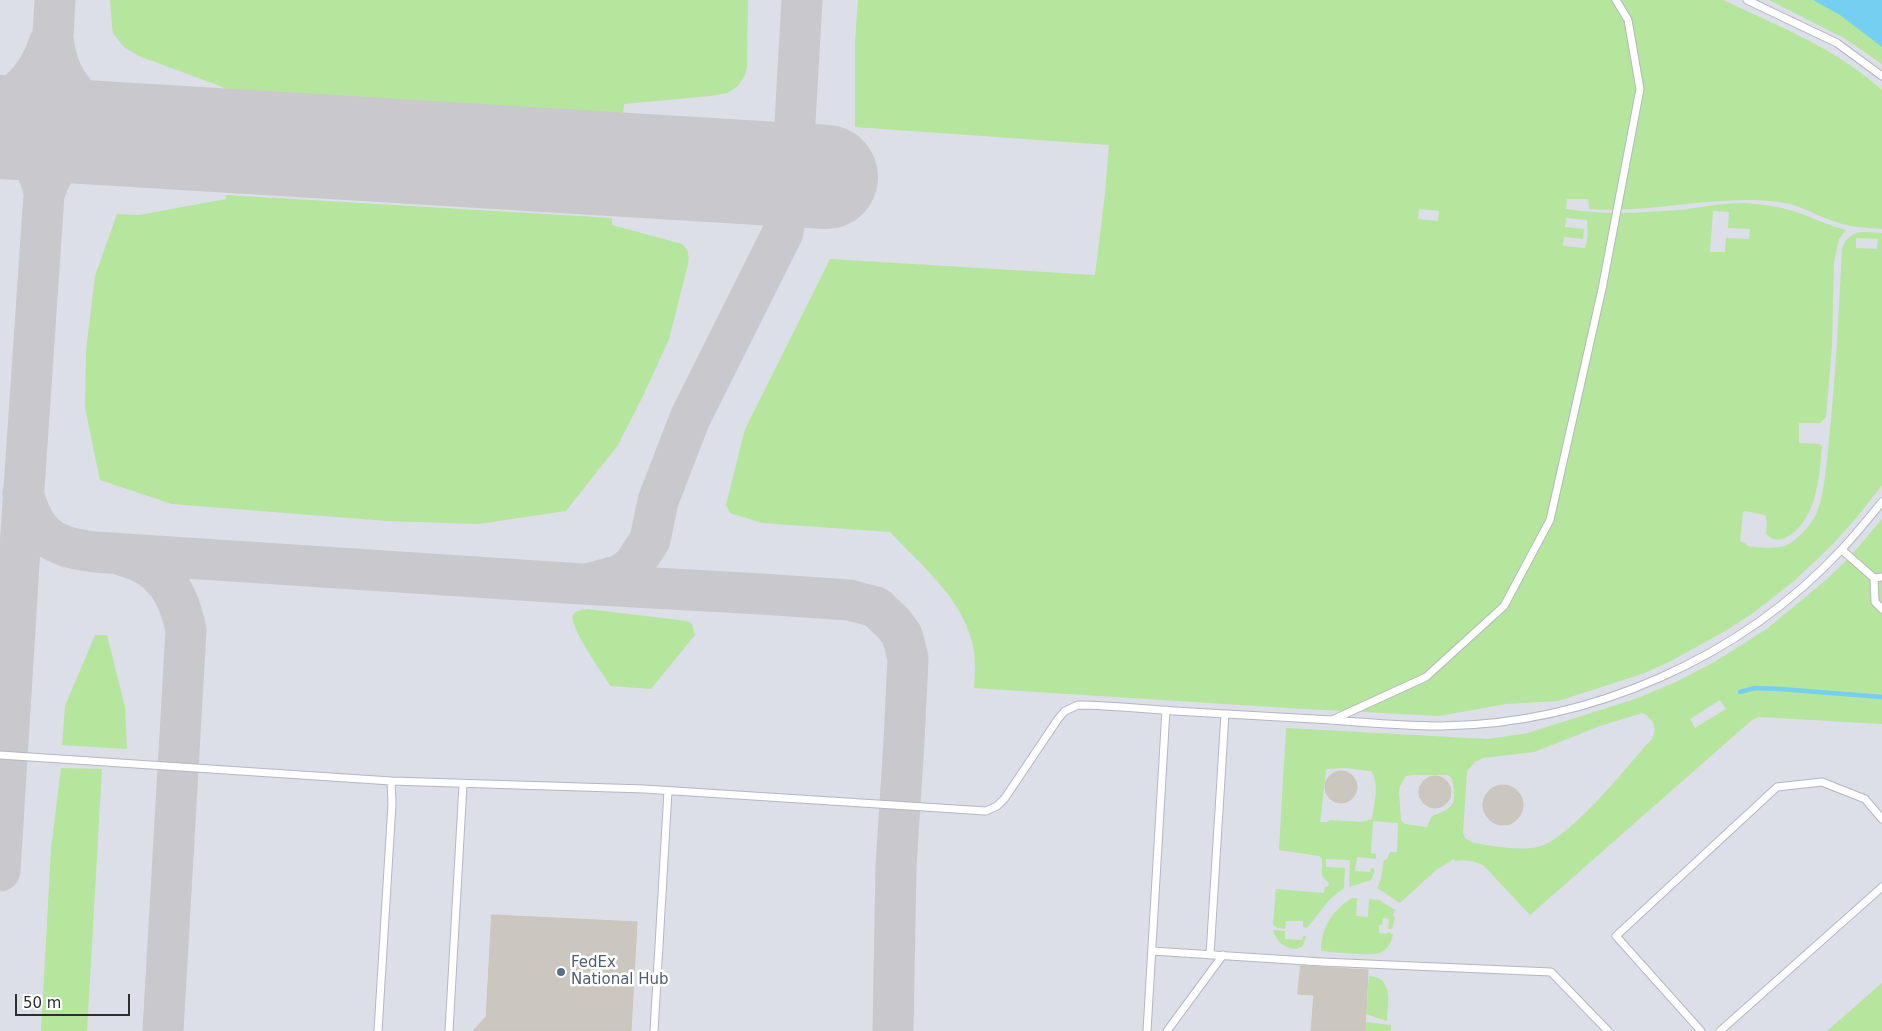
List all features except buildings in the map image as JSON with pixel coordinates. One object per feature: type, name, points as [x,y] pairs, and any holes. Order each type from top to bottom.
[{"type":"lane","points":[[1330,720],[1426,676],[1504,606],[1550,520],[1602,289],[1640,90],[1628,20],[1616,0]]},
{"type":"lane","points":[[1747,0],[1836,43],[1882,76]]},
{"type":"lane","points":[[0,755],[391,781],[644,789],[986,811],[997,806],[1005,798],[1058,719],[1070,708],[1078,706],[1088,705],[1418,725],[1469,725],[1541,716],[1594,702],[1635,688],[1710,653],[1740,635],[1802,588],[1842,550],[1882,502]]},
{"type":"lane","points":[[1842,550],[1878,577],[1875,602],[1882,608]]},
{"type":"lane","points":[[1147,1031],[1166,710]]},
{"type":"lane","points":[[1210,955],[1226,714]]},
{"type":"lane","points":[[378,1031],[392,804],[391,781]]},
{"type":"lane","points":[[1701,1031],[1616,936],[1777,787],[1822,782],[1865,800],[1882,819]]},
{"type":"lane","points":[[449,1031],[464,784]]},
{"type":"lane","points":[[654,1031],[668,791]]},
{"type":"lane","points":[[1720,1031],[1882,887]]},
{"type":"lane","points":[[1152,951],[1551,972],[1608,1031]]},
{"type":"lane","points":[[1167,1031],[1223,955]]},
{"type":"shaded area","points":[[0,0],[1882,0],[1882,1031],[0,1031]]},
{"type":"green space","points":[[110,0],[748,0],[747,67],[745,75],[738,86],[727,93],[624,104],[623,114],[235,91],[139,56],[124,47],[113,33]]},
{"type":"green space","points":[[858,0],[1723,0],[1826,50],[1865,75],[1882,90],[1882,229],[1839,223],[1786,203],[1755,200],[1732,200],[1613,210],[1589,209],[1588,199],[1567,199],[1566,209],[1608,213],[1636,213],[1750,203],[1793,211],[1846,230],[1839,239],[1834,262],[1832,346],[1826,417],[1820,423],[1799,423],[1799,443],[1820,444],[1822,446],[1815,497],[1805,520],[1787,537],[1781,539],[1773,539],[1766,534],[1767,522],[1765,515],[1743,512],[1740,542],[1748,546],[1773,548],[1784,546],[1798,537],[1814,518],[1821,500],[1825,481],[1832,407],[1842,248],[1849,237],[1854,234],[1863,232],[1882,233],[1882,485],[1832,545],[1794,581],[1753,613],[1727,630],[1671,661],[1642,674],[1558,701],[1506,704],[1439,716],[974,688],[975,665],[973,647],[967,626],[959,610],[938,582],[890,532],[762,523],[730,513],[726,505],[745,429],[830,259],[1095,275],[1109,145],[855,127],[855,42]],"holes":[[[1419,209],[1439,211],[1438,221],[1418,219]],[[1713,211],[1729,212],[1728,228],[1750,229],[1749,239],[1726,238],[1725,252],[1710,252]],[[1566,218],[1587,220],[1588,236],[1585,248],[1563,246],[1564,237],[1583,239],[1584,229],[1565,227]],[[1856,238],[1878,239],[1877,249],[1856,248]]]},
{"type":"green space","points":[[1769,0],[1882,0],[1882,64],[1844,38]]},
{"type":"green space","points":[[226,195],[612,218],[612,225],[682,244],[688,253],[688,264],[669,339],[643,396],[618,445],[566,511],[478,524],[387,521],[172,504],[100,480],[85,408],[86,351],[95,276],[117,214],[139,215],[226,199]]},
{"type":"green space","points":[[1882,519],[1882,724],[1759,717],[1752,720],[1530,915],[1484,866],[1463,860],[1455,861],[1454,859],[1436,870],[1400,903],[1377,888],[1382,876],[1384,860],[1387,859],[1390,852],[1397,852],[1398,823],[1373,821],[1371,853],[1376,854],[1376,859],[1357,857],[1355,871],[1370,872],[1371,868],[1373,868],[1375,871],[1371,880],[1349,887],[1350,860],[1326,859],[1326,867],[1345,868],[1344,888],[1330,899],[1307,928],[1303,927],[1303,921],[1286,921],[1285,929],[1273,925],[1276,889],[1324,893],[1325,887],[1329,883],[1322,876],[1322,859],[1319,856],[1279,850],[1286,728],[1488,739],[1528,733],[1638,698],[1676,682],[1716,661],[1768,628],[1826,580],[1849,558]],"holes":[[[1720,700],[1726,709],[1695,728],[1690,719]],[[1642,713],[1651,719],[1654,733],[1650,741],[1611,786],[1565,832],[1550,842],[1530,848],[1473,843],[1465,838],[1463,833],[1467,771],[1475,762],[1483,758],[1534,752],[1600,726]],[[1345,768],[1371,771],[1376,788],[1372,819],[1362,822],[1329,820],[1328,822],[1320,822],[1327,769]],[[1448,775],[1452,779],[1454,796],[1452,805],[1431,817],[1427,827],[1405,824],[1401,820],[1399,792],[1406,776]]]},
{"type":"green space","points":[[587,609],[687,621],[692,624],[695,635],[651,689],[611,686],[587,650],[573,621],[575,613]]},
{"type":"green space","points":[[95,635],[107,635],[125,707],[127,749],[62,745],[65,706]]},
{"type":"green space","points":[[61,768],[102,769],[87,1031],[41,1031],[51,849]]},
{"type":"green space","points":[[1352,898],[1357,898],[1356,916],[1368,917],[1369,899],[1379,900],[1395,910],[1392,929],[1388,929],[1389,919],[1383,918],[1382,925],[1379,925],[1379,933],[1387,934],[1387,932],[1393,935],[1388,947],[1382,952],[1362,954],[1321,951],[1323,934],[1329,920],[1339,908]]},
{"type":"green space","points":[[1273,930],[1285,931],[1285,939],[1302,940],[1303,936],[1306,936],[1303,946],[1296,949],[1285,946],[1276,938]]},
{"type":"green space","points":[[1369,976],[1383,981],[1386,986],[1388,993],[1387,1021],[1366,1014]]},
{"type":"green space","points":[[1882,983],[1882,1031],[1827,1031]]},
{"type":"green space","points":[[1365,1022],[1391,1025],[1391,1031],[1365,1031]]},
{"type":"water","points":[[1813,0],[1882,0],[1882,47],[1840,15]]},
{"type":"waterway","points":[[1740,692],[1755,688],[1882,697]]},
{"type":"taxiway","points":[[0,871],[55,0]]},
{"type":"taxiway","points":[[592,583],[620,575],[633,566],[650,540],[658,501],[690,418],[783,232],[792,175],[802,0]]},
{"type":"taxiway","points":[[0,104],[24,86],[41,62],[49,43]]},
{"type":"taxiway","points":[[54,44],[57,60],[63,75],[72,89],[95,112],[109,121],[139,131],[284,140]]},
{"type":"taxiway","points":[[0,135],[17,144],[30,158],[44,192]]},
{"type":"taxiway","points":[[44,194],[51,176],[60,162],[82,146],[111,140],[145,140]]},
{"type":"taxiway","points":[[23,493],[33,520],[47,537],[67,547],[80,550],[849,600],[876,607],[893,623],[902,635],[908,658],[896,866],[893,1031]]},
{"type":"taxiway","points":[[121,555],[147,565],[166,582],[178,603],[186,630],[163,1031]]},
{"type":"runway","points":[[0,127],[826,177]]},
{"type":"place","name":"FedEx National Hub","points":[[561,972]]}]
